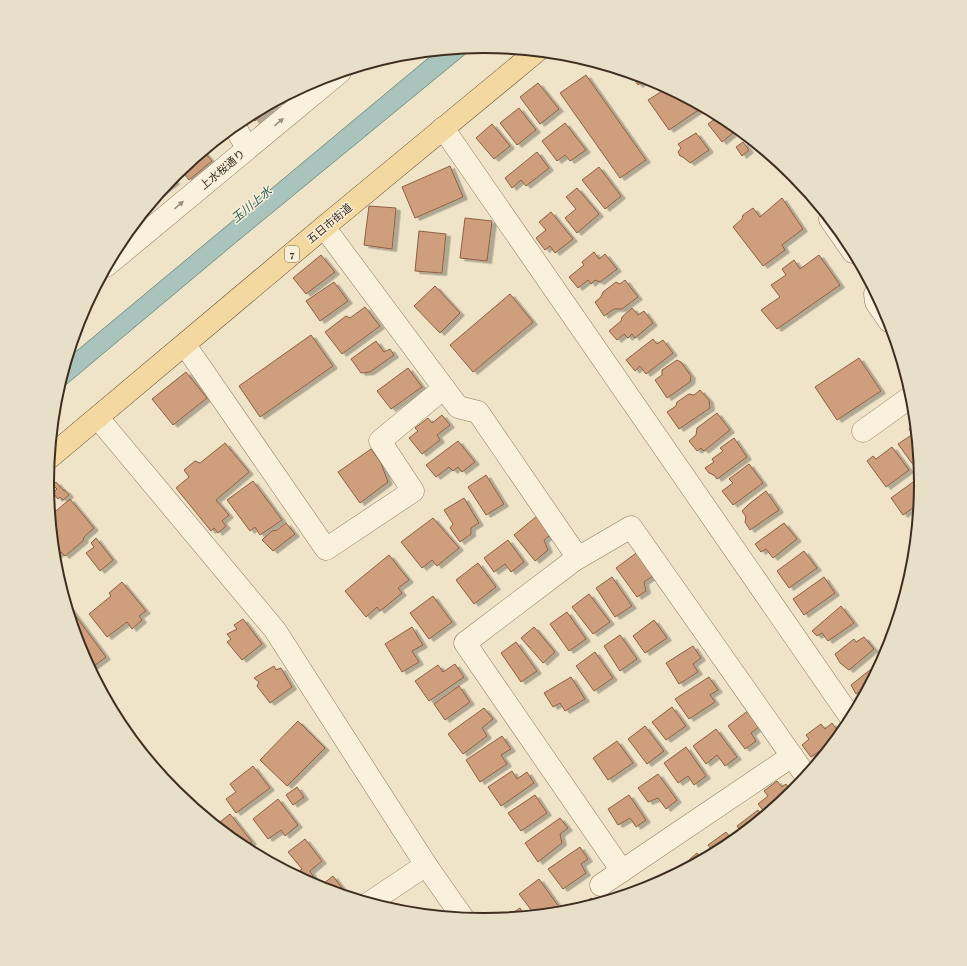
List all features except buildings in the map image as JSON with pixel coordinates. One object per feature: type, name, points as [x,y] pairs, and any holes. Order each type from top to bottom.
[{"type":"main road","name":"五日市街道","points":[[54,454],[324,227],[532,56]]},
{"type":"street","name":"上水桜通り","points":[[127,243],[150,217],[247,148],[326,83]]},
{"type":"street","points":[[443,128],[847,712]]},
{"type":"street","points":[[237,131],[247,148]]},
{"type":"street","points":[[324,227],[458,407],[478,412],[577,558]]},
{"type":"street","points":[[185,345],[326,549],[413,490],[380,441],[444,388]]},
{"type":"street","points":[[863,431],[905,401]]},
{"type":"street","points":[[98,418],[275,630],[426,865],[459,912]]},
{"type":"street","points":[[622,871],[465,644],[577,558],[631,527],[803,771]]},
{"type":"street","points":[[601,885],[792,756]]},
{"type":"street","points":[[375,899],[426,865]]},
{"type":"water","points":[[466,54],[234,244],[65,385],[73,354],[430,57]]},
{"type":"water label","name":"玉川上水","points":[[251,204]]}]
